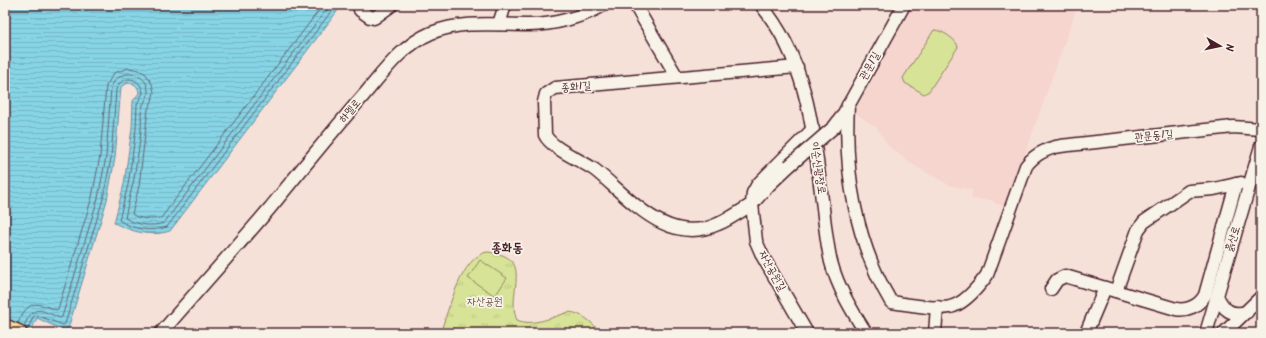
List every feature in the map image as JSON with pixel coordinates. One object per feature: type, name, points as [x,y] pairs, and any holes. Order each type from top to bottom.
[{"type":"main road","points":[[5,327],[19,333]]},
{"type":"street","points":[[360,10],[373,18],[392,5]]},
{"type":"street","points":[[499,24],[505,5]]},
{"type":"street","name":"하멜로","points":[[161,333],[400,54],[420,39],[442,29],[468,24],[536,25],[558,21],[588,13],[604,5]]},
{"type":"street","points":[[635,5],[677,77]]},
{"type":"street","name":"이순신광장로","points":[[761,5],[778,30],[797,67],[803,84],[813,129],[832,264],[843,293],[866,333]]},
{"type":"street","name":"관문1길","points":[[752,204],[769,184],[834,127],[904,5]]},
{"type":"street","name":"종화1길","points":[[752,204],[725,221],[713,226],[687,229],[673,227],[653,218],[637,208],[593,169],[554,144],[545,135],[544,102],[546,94],[551,90],[677,77],[797,67]]},
{"type":"street","name":"관문동1길","points":[[848,105],[847,156],[852,190],[860,229],[875,272],[891,302],[937,307],[954,306],[981,283],[991,267],[1026,166],[1034,157],[1058,146],[1233,127],[1261,130]]},
{"type":"street","name":"자산공원길","points":[[807,333],[763,257],[756,241],[752,204],[753,193],[758,184],[813,129]]},
{"type":"street","name":"흙산로","points":[[1206,333],[1261,146]]},
{"type":"street","points":[[1086,333],[1110,290],[1138,230],[1144,222],[1189,191],[1212,190],[1251,182]]},
{"type":"street","points":[[1051,289],[1057,280],[1063,276],[1179,310],[1191,308],[1200,302],[1205,295],[1236,184]]},
{"type":"street","points":[[1217,296],[1224,309],[1230,313],[1236,314],[1247,312]]},
{"type":"street","points":[[1224,333],[1261,297]]},
{"type":"street","points":[[935,333],[937,307]]},
{"type":"shaded area","points":[[913,5],[1078,5],[1006,207],[995,203],[992,200],[971,199],[972,190],[949,185],[913,165],[889,147],[877,128],[854,112]]},
{"type":"green space","points":[[934,30],[949,36],[955,41],[958,47],[929,91],[924,94],[905,83],[903,78]]},
{"type":"green space","name":"자산공원","points":[[487,252],[502,255],[511,261],[515,268],[516,277],[514,309],[517,320],[523,322],[536,322],[569,312],[578,314],[587,319],[601,333],[440,333],[457,286],[463,274],[478,256]]},
{"type":"green space","points":[[480,260],[507,278],[495,296],[468,278]]},
{"type":"water","points":[[5,5],[342,5],[170,231],[155,234],[142,233],[114,223],[124,184],[132,128],[133,101],[139,93],[137,87],[130,83],[121,87],[115,158],[107,200],[67,332],[37,318],[30,333],[5,333]]},
{"type":"district","name":"종화동","points":[[507,248]]}]
